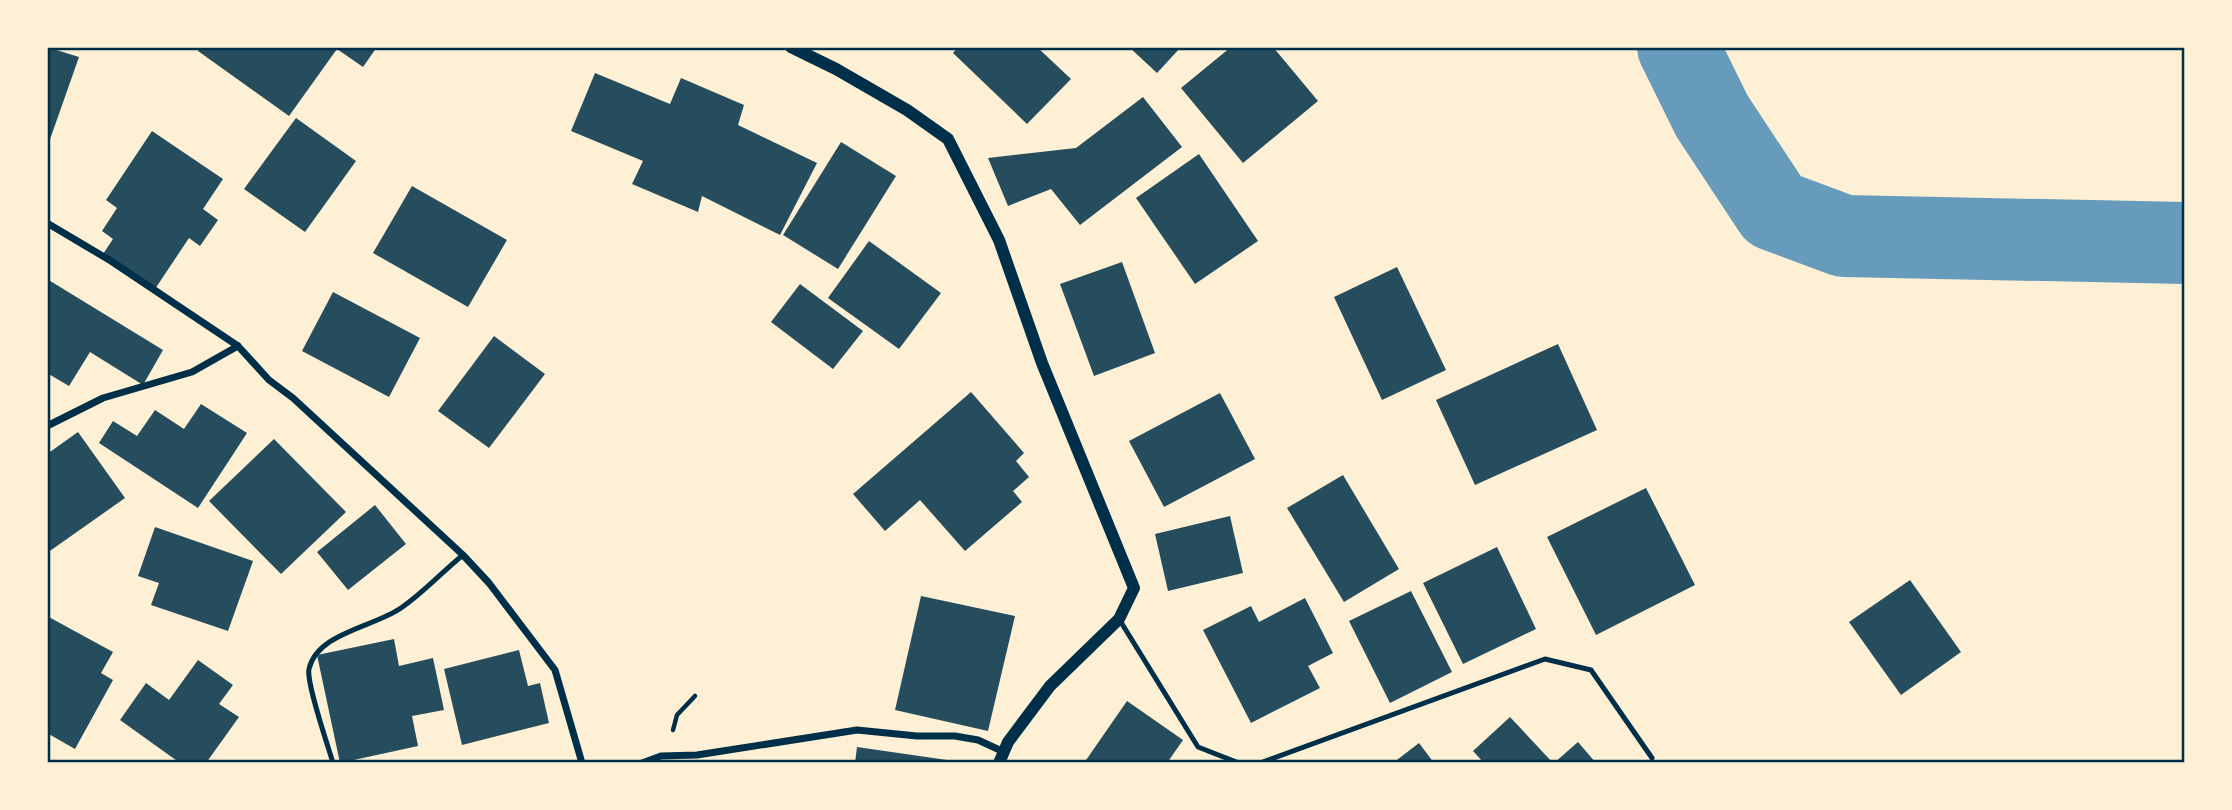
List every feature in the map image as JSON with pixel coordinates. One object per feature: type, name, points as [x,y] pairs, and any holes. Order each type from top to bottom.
[{"type":"street","points":[[642,763],[662,756],[697,755],[857,730],[978,740],[1002,757],[1008,742],[1050,686],[1119,619],[1134,588],[1042,363],[999,240],[948,139],[895,103],[791,47]]},
{"type":"street","points":[[47,223],[111,261],[238,346],[269,380],[293,398],[463,555],[489,583],[555,670],[582,763]]},
{"type":"street","points":[[47,426],[103,398],[192,372],[238,346]]},
{"type":"lane","points":[[334,763],[310,689],[308,671],[314,656],[325,644],[399,609],[463,555]]},
{"type":"lane","points":[[1119,619],[1198,747],[1238,763]]},
{"type":"lane","points":[[1260,763],[1545,659],[1591,670],[1652,758]]},
{"type":"path","points":[[662,756],[670,743],[677,715],[695,696]]},
{"type":"building","points":[[47,47],[79,57],[48,145],[47,145]]},
{"type":"building","points":[[200,47],[377,47],[363,67],[337,49],[289,116],[198,51]]},
{"type":"building","points":[[958,47],[1037,47],[1071,79],[1027,124],[953,53]]},
{"type":"building","points":[[1129,47],[1181,47],[1157,73]]},
{"type":"building","points":[[1231,47],[1273,47],[1318,101],[1243,163],[1181,88]]},
{"type":"building","points":[[595,73],[670,104],[681,78],[744,105],[738,125],[817,163],[780,235],[702,196],[698,212],[632,184],[643,161],[571,131]]},
{"type":"building","points":[[1143,97],[1182,147],[1080,225],[1051,189],[1008,206],[988,158],[1076,148]]},
{"type":"building","points":[[296,118],[356,161],[305,232],[244,189]]},
{"type":"building","points":[[152,131],[223,179],[203,209],[218,220],[200,246],[189,238],[155,289],[103,254],[113,239],[102,231],[117,208],[106,200]]},
{"type":"building","points":[[841,142],[896,176],[838,269],[783,235]]},
{"type":"building","points":[[1199,154],[1258,241],[1195,284],[1136,198]]},
{"type":"building","points":[[412,186],[507,240],[468,307],[373,253]]},
{"type":"building","points":[[869,241],[941,293],[899,349],[828,298]]},
{"type":"building","points":[[1122,262],[1155,353],[1094,376],[1060,284]]},
{"type":"building","points":[[1397,267],[1446,370],[1382,400],[1334,297]]},
{"type":"building","points":[[47,279],[163,350],[143,385],[90,352],[69,386],[47,373]]},
{"type":"building","points":[[800,284],[863,331],[833,369],[771,322]]},
{"type":"building","points":[[333,292],[420,338],[389,397],[302,351]]},
{"type":"building","points":[[494,336],[545,374],[489,448],[438,411]]},
{"type":"building","points":[[1558,344],[1597,430],[1475,485],[1436,400]]},
{"type":"building","points":[[971,392],[1024,453],[1016,461],[1029,477],[1013,491],[1022,502],[965,551],[920,500],[885,531],[853,494]]},
{"type":"building","points":[[1220,393],[1255,459],[1164,507],[1129,441]]},
{"type":"building","points":[[201,404],[247,433],[198,508],[99,443],[113,421],[137,436],[155,410],[184,429]]},
{"type":"building","points":[[78,432],[125,498],[47,553],[47,454]]},
{"type":"building","points":[[274,439],[346,512],[281,574],[209,501]]},
{"type":"building","points":[[1343,475],[1399,569],[1344,602],[1287,508]]},
{"type":"building","points":[[1646,488],[1695,585],[1596,635],[1547,537]]},
{"type":"building","points":[[375,505],[406,544],[348,590],[317,552]]},
{"type":"building","points":[[1230,516],[1243,573],[1168,591],[1155,534]]},
{"type":"building","points":[[155,527],[253,561],[228,631],[151,605],[159,583],[138,576]]},
{"type":"building","points":[[1497,547],[1536,629],[1463,664],[1423,583]]},
{"type":"building","points":[[1910,580],[1961,652],[1901,695],[1849,622]]},
{"type":"building","points":[[1411,591],[1452,672],[1390,703],[1349,621]]},
{"type":"building","points":[[921,596],[1015,616],[988,731],[895,710]]},
{"type":"building","points":[[1305,598],[1333,653],[1308,666],[1320,688],[1251,723],[1203,630],[1251,606],[1259,622]]},
{"type":"building","points":[[47,616],[113,652],[101,673],[113,680],[75,749],[47,733]]},
{"type":"building","points":[[394,639],[399,666],[433,658],[444,710],[412,716],[418,746],[340,763],[317,655]]},
{"type":"building","points":[[519,650],[528,686],[540,683],[549,723],[462,745],[444,669]]},
{"type":"building","points":[[198,660],[233,685],[219,704],[239,717],[206,763],[180,763],[120,720],[146,683],[169,700]]},
{"type":"building","points":[[1127,701],[1183,740],[1167,763],[1084,763]]},
{"type":"building","points":[[1510,717],[1553,763],[1484,763],[1473,751]]},
{"type":"building","points":[[1578,742],[1596,763],[1554,763]]},
{"type":"building","points":[[1419,743],[1434,763],[1393,763]]},
{"type":"building","points":[[857,747],[954,761],[954,763],[855,763]]},
{"type":"waterway","points":[[1678,47],[1712,116],[1774,210],[1844,236],[2185,243]]}]
